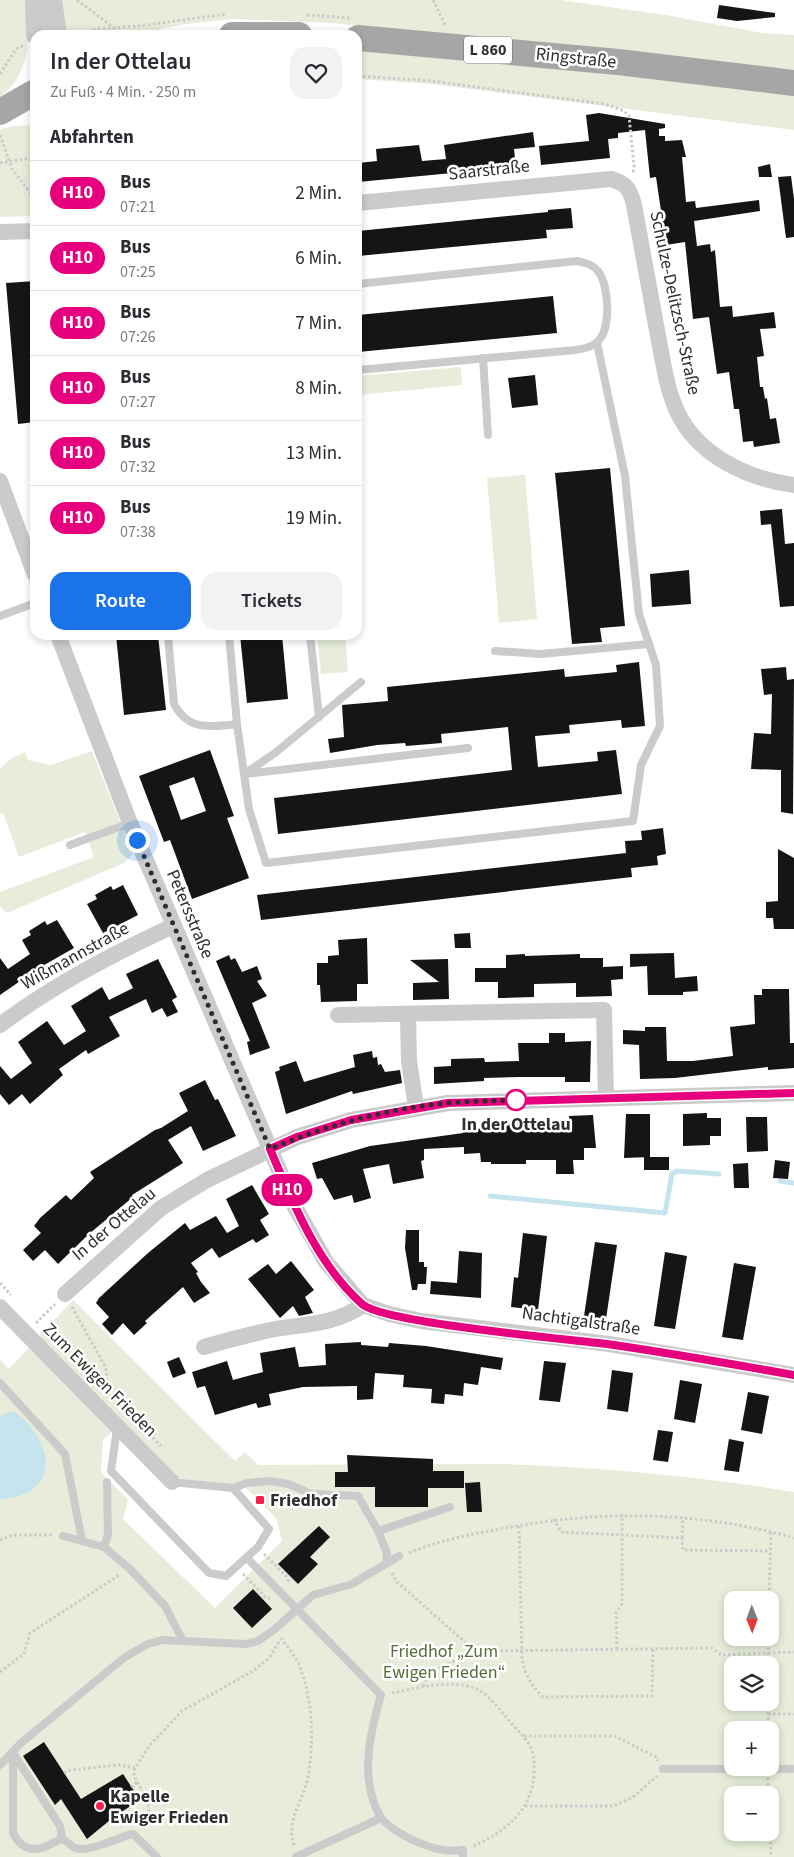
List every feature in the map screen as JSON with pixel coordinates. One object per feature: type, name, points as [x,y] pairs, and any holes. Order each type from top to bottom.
[{"type":"main road","points":[[228,25],[263,30]]},
{"type":"main road","name":"Ringstraße","points":[[362,38],[618,62],[794,83]]},
{"type":"main road","points":[[0,112],[30,95]]},
{"type":"street","points":[[33,30],[35,0]]},
{"type":"street","points":[[52,0],[57,30]]},
{"type":"street","name":"Saarstraße","points":[[362,203],[611,178],[627,186]]},
{"type":"street","name":"Schulze-Delitzsch-Straße","points":[[627,186],[665,371],[677,410],[686,427],[726,463],[746,473],[779,483],[794,485]]},
{"type":"street","points":[[0,232],[30,231]]},
{"type":"street","points":[[0,481],[30,562]]},
{"type":"street","name":"Petersstraße","points":[[60,640],[130,823],[270,1149]]},
{"type":"street","name":"Wißmannstraße","points":[[0,1025],[26,1006],[99,961],[173,926]]},
{"type":"street","points":[[338,1015],[604,1010],[606,1098]]},
{"type":"street","points":[[408,1014],[409,1061],[416,1107]]},
{"type":"street","name":"In der Ottelau","points":[[65,1294],[161,1208],[207,1180],[297,1137],[351,1120],[416,1107],[474,1102],[794,1093]]},
{"type":"street","points":[[204,1347],[276,1329],[322,1323],[350,1315],[363,1305],[326,1262],[295,1208],[270,1149]]},
{"type":"street","name":"Nachtigalstraße","points":[[363,1305],[389,1314],[421,1320],[609,1344],[794,1375]]},
{"type":"street","name":"Zum Ewigen Frieden","points":[[0,1307],[172,1482]]},
{"type":"lane","points":[[362,284],[565,262],[589,264],[596,269],[604,285],[607,327],[597,343],[575,350],[362,370]]},
{"type":"lane","points":[[229,640],[237,724],[249,809],[266,863],[633,821],[641,765],[660,726],[656,665],[639,614],[625,476],[597,343]]},
{"type":"lane","points":[[483,358],[488,435]]},
{"type":"lane","points":[[0,616],[30,605]]},
{"type":"lane","points":[[168,640],[174,704],[179,713],[187,722],[197,726],[237,724]]},
{"type":"lane","points":[[311,640],[319,717]]},
{"type":"lane","points":[[495,650],[541,654],[649,644]]},
{"type":"lane","points":[[245,774],[275,754],[361,682]]},
{"type":"lane","points":[[245,774],[468,748]]},
{"type":"lane","points":[[70,845],[130,823]]},
{"type":"lane","points":[[0,1383],[65,1454],[82,1540]]},
{"type":"lane","points":[[118,1426],[111,1471],[209,1573],[226,1576],[258,1547],[269,1529],[233,1488]]},
{"type":"lane","points":[[172,1482],[233,1488],[247,1483],[269,1481],[289,1484],[310,1494],[358,1496],[378,1531],[387,1554],[386,1563]]},
{"type":"lane","points":[[104,1547],[108,1534],[107,1482]]},
{"type":"lane","points":[[378,1531],[450,1507]]},
{"type":"lane","points":[[63,1536],[104,1547],[130,1568],[165,1606],[183,1640]]},
{"type":"lane","points":[[0,1765],[13,1754],[21,1743],[125,1657],[148,1644],[162,1640],[246,1644],[258,1641],[276,1629],[313,1595],[352,1584],[399,1556]]},
{"type":"lane","points":[[247,1558],[381,1695],[369,1742],[369,1774],[381,1818],[399,1833],[423,1845],[448,1854],[463,1853]]},
{"type":"lane","points":[[13,1754],[13,1833],[17,1841],[24,1848],[32,1851],[44,1850],[62,1838]]},
{"type":"lane","points":[[13,1754],[60,1826],[62,1838],[76,1848],[91,1848],[112,1839],[133,1834],[157,1857]]},
{"type":"lane","points":[[663,1769],[794,1769]]},
{"type":"lane","points":[[296,1857],[381,1818]]},
{"type":"path","points":[[77,0],[114,28]]},
{"type":"path","points":[[433,0],[446,28]]},
{"type":"path","points":[[93,30],[139,26],[228,25]]},
{"type":"path","points":[[0,74],[16,49],[30,41]]},
{"type":"path","points":[[362,76],[441,82],[605,104],[629,116],[634,166],[627,186]]},
{"type":"path","points":[[0,135],[7,160],[19,181],[30,193]]},
{"type":"path","points":[[0,163],[7,160],[30,158]]},
{"type":"path","points":[[37,1322],[65,1294],[106,1368],[107,1378],[104,1387],[92,1400]]},
{"type":"path","points":[[617,1649],[616,1613],[622,1604],[622,1514]]},
{"type":"path","points":[[399,1556],[432,1543],[554,1519],[622,1514],[683,1517],[771,1532],[794,1538]]},
{"type":"path","points":[[683,1517],[683,1550],[770,1551]]},
{"type":"path","points":[[554,1519],[561,1532],[622,1537],[682,1538]]},
{"type":"path","points":[[519,1526],[523,1669],[534,1688],[543,1697],[652,1696],[653,1649]]},
{"type":"path","points":[[769,1591],[771,1532]]},
{"type":"path","points":[[0,1540],[13,1535],[39,1533],[63,1536]]},
{"type":"path","points":[[386,1563],[397,1582],[476,1653]]},
{"type":"path","points":[[0,1672],[24,1654],[30,1633],[130,1568]]},
{"type":"path","points":[[281,1638],[300,1665],[308,1696],[311,1728],[308,1778],[292,1821],[292,1838]]},
{"type":"path","points":[[768,1646],[768,1653]]},
{"type":"path","points":[[423,1686],[430,1674],[476,1653],[523,1649],[712,1648],[721,1656],[794,1652]]},
{"type":"path","points":[[133,1834],[147,1821],[150,1811],[149,1802],[134,1775],[135,1768],[150,1745],[182,1711],[253,1671],[269,1658]]},
{"type":"path","points":[[381,1695],[423,1686],[468,1686],[485,1693],[524,1736],[535,1759],[534,1787],[525,1806],[503,1830],[463,1853]]},
{"type":"path","points":[[768,1721],[768,1714],[794,1714]]},
{"type":"path","points":[[524,1736],[615,1736],[656,1756],[663,1769],[652,1782],[634,1797],[614,1806],[525,1806]]},
{"type":"path","points":[[64,1773],[70,1770],[119,1765],[135,1768]]},
{"type":"path","points":[[131,1786],[138,1782]]},
{"type":"path","points":[[770,1841],[771,1857]]},
{"type":"green space","points":[[0,0],[28,0],[29,27],[23,65],[18,77],[0,97]]},
{"type":"green space","points":[[60,0],[561,0],[666,15],[762,33],[794,35],[794,70],[331,23],[233,19],[185,24],[157,30],[65,30]]},
{"type":"green space","points":[[362,51],[634,76],[794,95],[794,130],[432,84],[362,79]]},
{"type":"green space","points":[[30,125],[30,216],[0,217],[0,130],[12,126]]},
{"type":"green space","points":[[461,367],[462,385],[362,395],[362,376]]},
{"type":"green space","points":[[525,475],[537,619],[499,623],[487,478]]},
{"type":"green space","points":[[318,640],[345,640],[348,672],[321,674]]},
{"type":"green space","points":[[92,751],[133,854],[124,863],[7,913],[0,906],[0,892],[94,857],[85,832],[19,857],[3,813],[0,813],[0,769],[10,759],[25,752],[28,760],[51,765]]},
{"type":"green space","name":"Friedhof „Zum Ewigen Frieden“","points":[[73,1300],[235,1461],[245,1452],[258,1465],[504,1464],[577,1467],[686,1477],[794,1492],[794,1857],[0,1857],[0,1360],[9,1369]],"holes":[[[122,1422],[177,1478],[245,1487],[277,1519],[282,1541],[215,1608],[123,1519],[128,1500],[101,1472],[103,1440]]]},
{"type":"water","points":[[13,1411],[31,1427],[38,1437],[46,1460],[45,1472],[40,1482],[27,1493],[0,1500],[0,1416]]},
{"type":"building","points":[[719,5],[775,13],[775,17],[737,21],[717,18]]},
{"type":"building","points":[[599,113],[665,124],[665,128],[659,129],[659,136],[665,136],[665,141],[682,140],[686,157],[682,157],[686,202],[695,201],[696,208],[759,200],[760,211],[694,221],[697,246],[710,244],[711,252],[715,250],[720,307],[732,306],[733,317],[774,312],[776,328],[760,329],[764,356],[757,357],[760,387],[763,387],[765,399],[767,398],[770,419],[776,418],[780,443],[754,447],[753,441],[743,442],[739,409],[734,409],[729,372],[717,374],[709,317],[693,319],[685,242],[666,245],[656,177],[650,178],[645,130],[618,133],[618,138],[608,139],[610,158],[541,165],[539,146],[589,141],[586,115]]},
{"type":"building","points":[[533,132],[535,147],[514,149],[516,167],[362,182],[362,163],[377,161],[376,149],[419,145],[422,161],[446,159],[444,145]]},
{"type":"building","points":[[770,164],[772,177],[759,177],[758,167]]},
{"type":"building","points":[[791,176],[794,199],[794,237],[786,238],[778,177]]},
{"type":"building","points":[[571,208],[573,228],[546,230],[547,238],[362,256],[362,231],[548,212],[548,210]]},
{"type":"building","points":[[30,281],[30,423],[18,424],[6,283]]},
{"type":"building","points":[[553,296],[557,333],[362,352],[362,315]]},
{"type":"building","points":[[535,375],[538,405],[512,408],[508,378]]},
{"type":"building","points":[[610,468],[625,626],[600,628],[602,642],[572,644],[555,473]]},
{"type":"building","points":[[782,509],[785,544],[794,543],[794,606],[780,607],[771,524],[761,525],[760,511]]},
{"type":"building","points":[[689,570],[691,604],[652,607],[650,574]]},
{"type":"building","points":[[116,640],[159,640],[166,710],[124,715]]},
{"type":"building","points":[[241,640],[282,640],[288,699],[247,703]]},
{"type":"building","points":[[639,662],[645,726],[622,728],[621,720],[569,725],[570,733],[535,736],[538,767],[598,761],[597,752],[616,750],[622,794],[278,834],[274,798],[512,770],[508,727],[441,734],[442,743],[406,746],[405,743],[377,745],[330,753],[328,739],[344,737],[342,705],[388,701],[387,687],[564,669],[565,677],[617,672],[616,665]]},
{"type":"building","points":[[786,667],[787,680],[794,679],[793,814],[781,812],[781,770],[751,769],[754,733],[771,734],[772,694],[764,695],[761,669]]},
{"type":"building","points":[[210,750],[234,816],[227,818],[249,878],[192,899],[170,840],[164,842],[139,776]],"holes":[[[194,777],[206,811],[181,820],[169,786]]]},
{"type":"building","points":[[663,828],[666,854],[657,856],[658,865],[631,868],[632,877],[261,920],[257,895],[626,853],[625,841],[642,840],[641,831]]},
{"type":"building","points":[[778,849],[794,858],[794,929],[774,929],[773,918],[766,918],[766,902],[778,901]]},
{"type":"building","points":[[123,885],[138,915],[103,933],[87,904],[97,899],[95,895],[111,886],[113,890]]},
{"type":"building","points":[[57,920],[74,948],[39,968],[0,995],[0,958],[8,969],[30,954],[22,940],[31,935],[29,931],[45,921],[47,925]]},
{"type":"building","points":[[470,933],[471,948],[455,948],[454,934]]},
{"type":"building","points":[[367,938],[368,984],[357,984],[357,1001],[321,1002],[320,985],[317,985],[317,963],[328,963],[328,956],[339,955],[338,940]]},
{"type":"building","points":[[674,953],[675,978],[697,976],[698,991],[683,992],[683,995],[648,995],[647,966],[630,967],[630,954]]},
{"type":"building","points":[[525,954],[525,956],[580,954],[580,958],[603,958],[603,967],[623,966],[623,979],[611,980],[612,996],[576,997],[576,983],[534,984],[534,997],[498,998],[498,982],[475,982],[475,968],[506,968],[506,955]]},
{"type":"building","points":[[229,955],[231,960],[235,958],[242,972],[257,966],[262,979],[257,981],[267,996],[252,1003],[270,1048],[250,1055],[247,1042],[250,1041],[216,961]]},
{"type":"building","points":[[158,959],[177,997],[172,1000],[178,1012],[167,1017],[162,1008],[152,1013],[146,999],[109,1017],[120,1036],[88,1054],[86,1050],[59,1069],[63,1075],[30,1104],[22,1094],[9,1105],[0,1094],[0,1066],[11,1079],[32,1063],[18,1042],[47,1021],[64,1045],[86,1031],[71,1006],[102,987],[109,1000],[133,988],[126,974]]},
{"type":"building","points":[[448,959],[449,999],[413,1000],[413,983],[439,982],[410,960]]},
{"type":"building","points":[[762,989],[789,989],[790,1043],[794,1043],[794,1068],[768,1070],[768,1067],[675,1078],[640,1079],[639,1045],[623,1044],[623,1030],[645,1031],[645,1027],[666,1027],[667,1061],[693,1061],[733,1056],[730,1027],[755,1024],[754,995],[762,995]]},
{"type":"building","points":[[549,1033],[565,1033],[565,1042],[591,1041],[590,1082],[565,1082],[565,1077],[519,1077],[484,1078],[484,1081],[434,1084],[434,1067],[451,1066],[451,1059],[484,1058],[485,1062],[519,1061],[518,1043],[549,1043]]},
{"type":"building","points":[[372,1051],[373,1058],[377,1057],[378,1065],[381,1064],[385,1072],[400,1070],[402,1083],[353,1094],[352,1091],[286,1114],[275,1072],[280,1070],[279,1067],[296,1061],[304,1082],[355,1067],[353,1055]]},
{"type":"building","points":[[205,1080],[215,1100],[218,1099],[236,1136],[203,1151],[191,1126],[168,1140],[183,1163],[132,1195],[133,1197],[89,1234],[58,1264],[45,1250],[33,1261],[23,1250],[41,1233],[34,1226],[40,1218],[66,1195],[71,1200],[94,1178],[90,1172],[188,1111],[179,1093]]},
{"type":"building","points":[[707,1113],[707,1118],[721,1118],[721,1136],[710,1136],[710,1145],[683,1146],[683,1114]]},
{"type":"building","points":[[626,1114],[650,1114],[650,1157],[624,1158]]},
{"type":"building","points":[[593,1115],[596,1148],[584,1148],[584,1160],[573,1160],[574,1174],[556,1174],[556,1160],[526,1160],[526,1164],[491,1164],[491,1162],[481,1162],[480,1153],[464,1154],[464,1147],[424,1149],[424,1160],[421,1161],[424,1178],[393,1184],[389,1164],[363,1169],[371,1198],[354,1203],[352,1195],[334,1200],[322,1178],[317,1179],[312,1163],[370,1146],[463,1133],[463,1129],[498,1128],[498,1123],[518,1122],[518,1127],[569,1126],[569,1116]]},
{"type":"building","points":[[746,1117],[767,1117],[768,1151],[747,1152]]},
{"type":"building","points":[[644,1157],[669,1157],[669,1170],[644,1170]]},
{"type":"building","points":[[775,1160],[790,1162],[788,1179],[773,1178]]},
{"type":"building","points":[[748,1163],[749,1188],[734,1188],[733,1164]]},
{"type":"building","points":[[252,1185],[269,1214],[260,1220],[269,1235],[256,1243],[253,1239],[219,1258],[212,1248],[191,1263],[198,1272],[196,1273],[201,1282],[210,1293],[194,1303],[183,1287],[145,1321],[147,1323],[134,1335],[123,1323],[112,1335],[102,1324],[109,1317],[96,1303],[99,1298],[148,1253],[185,1223],[190,1230],[216,1216],[227,1233],[239,1226],[226,1199]]},
{"type":"building","points":[[406,1230],[419,1230],[419,1262],[424,1262],[424,1267],[427,1267],[426,1284],[418,1284],[417,1290],[412,1290],[405,1248]]},
{"type":"building","points":[[523,1233],[547,1236],[538,1310],[511,1307],[514,1277],[518,1278]]},
{"type":"building","points":[[595,1242],[617,1245],[606,1319],[584,1316]]},
{"type":"building","points":[[459,1251],[482,1253],[481,1298],[430,1294],[431,1281],[457,1283]]},
{"type":"building","points":[[665,1252],[687,1256],[675,1329],[654,1326]]},
{"type":"building","points":[[291,1261],[314,1290],[305,1297],[313,1313],[299,1316],[293,1306],[280,1318],[248,1279],[268,1264],[276,1274]]},
{"type":"building","points":[[734,1263],[756,1267],[743,1340],[722,1337]]},
{"type":"building","points":[[361,1342],[361,1345],[388,1347],[389,1343],[426,1346],[503,1358],[501,1370],[481,1367],[478,1385],[464,1383],[463,1396],[445,1394],[444,1404],[431,1403],[432,1389],[403,1387],[404,1375],[375,1373],[373,1399],[357,1400],[357,1386],[303,1387],[269,1394],[271,1405],[258,1408],[256,1403],[215,1415],[205,1386],[197,1388],[192,1372],[227,1361],[233,1380],[263,1372],[260,1353],[295,1347],[299,1367],[326,1365],[325,1344]]},
{"type":"building","points":[[179,1357],[186,1373],[173,1378],[167,1362]]},
{"type":"building","points":[[544,1361],[566,1363],[560,1402],[539,1400]]},
{"type":"building","points":[[612,1370],[633,1373],[628,1412],[607,1409]]},
{"type":"building","points":[[680,1380],[702,1384],[695,1423],[674,1419]]},
{"type":"building","points":[[748,1392],[769,1396],[762,1434],[741,1430]]},
{"type":"building","points":[[658,1430],[673,1432],[668,1462],[653,1460]]},
{"type":"building","points":[[729,1439],[744,1442],[739,1472],[724,1470]]},
{"type":"building","points":[[347,1455],[433,1459],[433,1471],[464,1471],[464,1488],[428,1488],[428,1507],[375,1507],[375,1487],[335,1487],[335,1472],[348,1472]]},
{"type":"building","points":[[480,1482],[482,1512],[467,1512],[465,1483]]},
{"type":"building","points":[[319,1526],[330,1537],[310,1557],[318,1564],[298,1584],[278,1564]]},
{"type":"building","points":[[253,1589],[272,1609],[252,1628],[233,1608]]},
{"type":"building","points":[[44,1742],[81,1799],[123,1774],[140,1800],[115,1816],[87,1839],[61,1799],[55,1805],[23,1756]]},
{"type":"waterway","points":[[490,1196],[665,1213],[672,1174],[677,1171],[719,1174]]},
{"type":"waterway","points":[[780,1181],[794,1183]]},
{"type":"bus line","name":"H10","points":[[794,1093],[713,1097],[511,1100],[448,1103],[416,1107],[351,1120],[297,1137],[270,1149],[295,1208],[326,1262],[363,1305],[389,1314],[421,1320],[609,1344],[794,1375]]},
{"type":"place","name":"In der Ottelau","points":[[516,1100]]},
{"type":"place","name":"Friedhof","points":[[260,1500]]},
{"type":"place","name":"Kapelle Ewiger Frieden","points":[[100,1806]]},
{"type":"route","points":[[137,840],[270,1149],[297,1137],[351,1120],[416,1107],[448,1103],[516,1100]]}]
